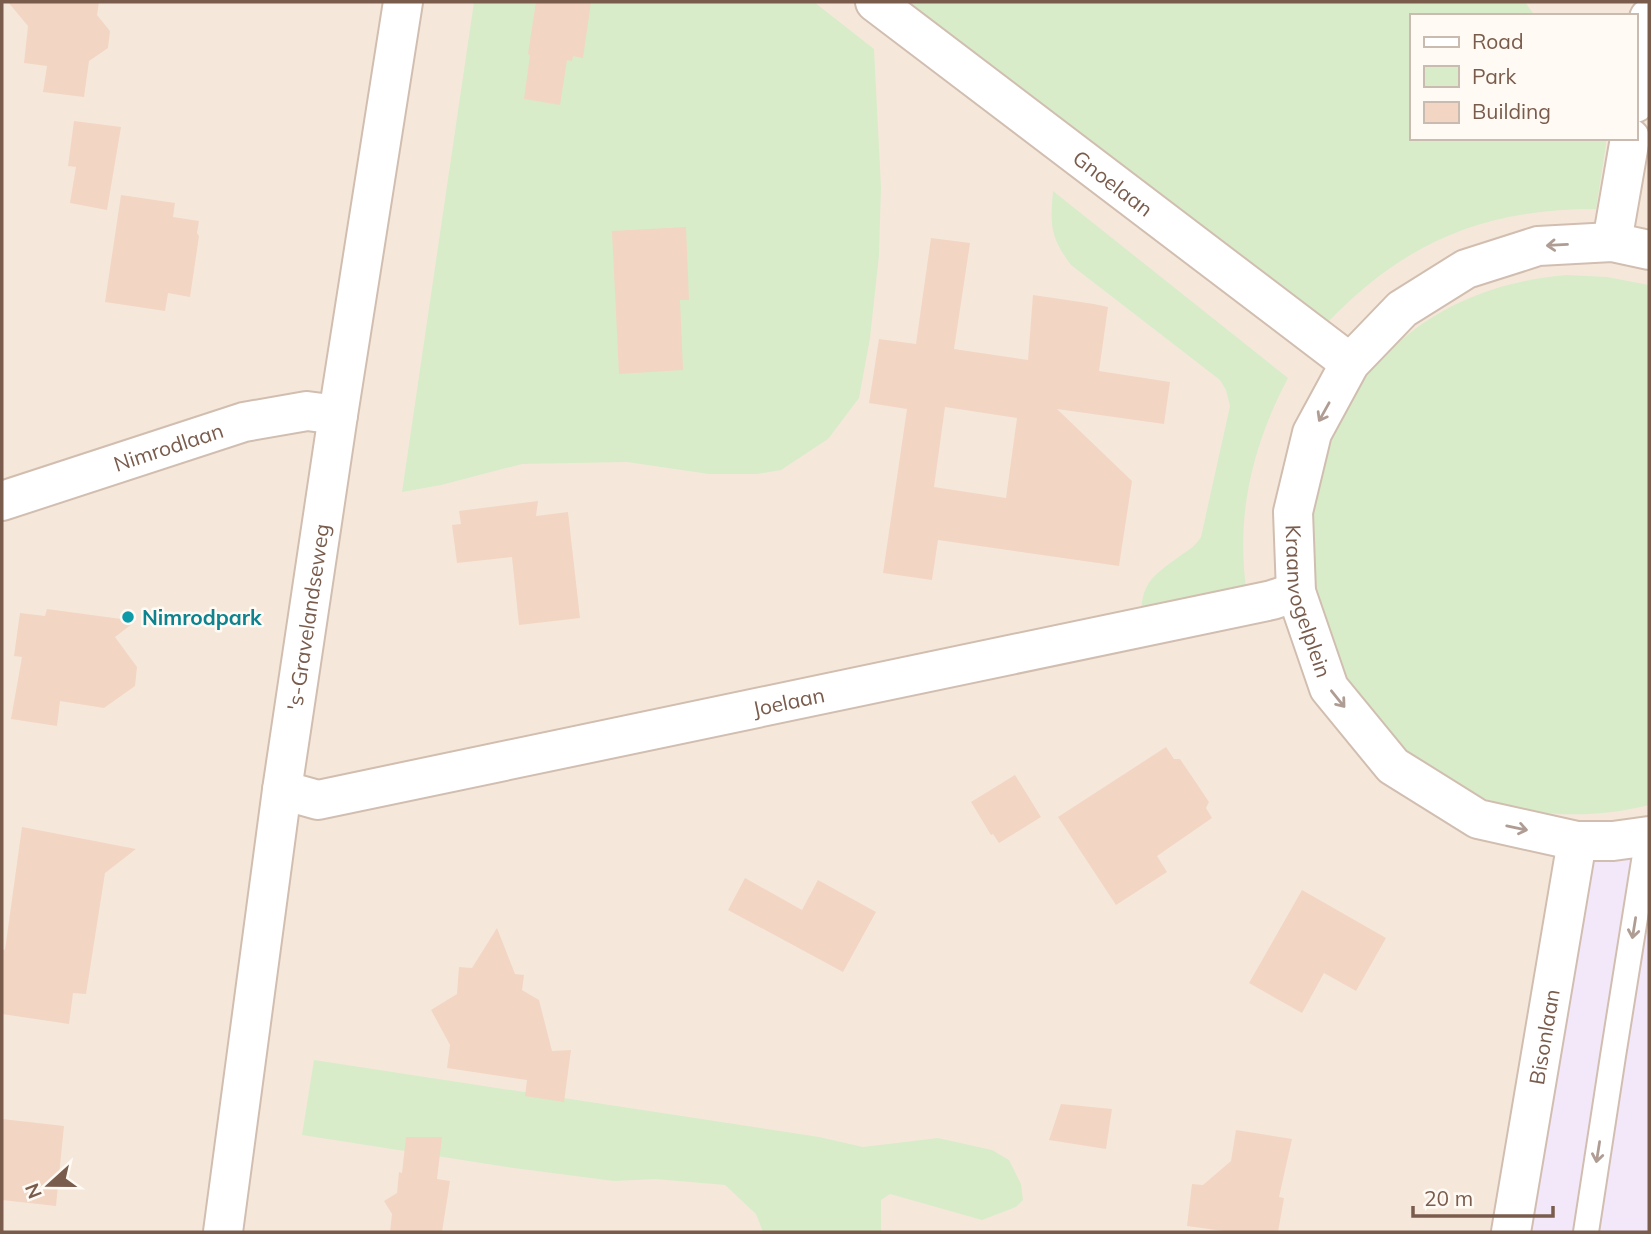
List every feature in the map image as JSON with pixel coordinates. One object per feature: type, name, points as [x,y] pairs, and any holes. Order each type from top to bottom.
[{"type":"street","name":"'s-Gravelandseweg","points":[[223,1232],[282,790],[403,2]]},
{"type":"street","name":"Gnoelaan","points":[[875,2],[1350,363]]},
{"type":"street","points":[[1637,91],[1649,18]]},
{"type":"street","points":[[1612,243],[1630,140]]},
{"type":"street","name":"Kraanvogelplein","points":[[1649,250],[1612,243],[1538,246],[1466,269],[1402,309],[1350,363],[1312,433],[1293,512],[1296,592],[1329,688],[1393,766],[1478,819],[1577,841],[1612,841],[1649,836]]},
{"type":"street","name":"Nimrodlaan","points":[[2,501],[244,422],[307,411],[338,415]]},
{"type":"street","name":"Joelaan","points":[[282,790],[318,800],[1272,600],[1296,592]]},
{"type":"street","name":"Bisonlaan","points":[[1511,1232],[1577,841]]},
{"type":"lane","points":[[1586,1232],[1649,836]]},
{"type":"shaded area","points":[[2,2],[1649,2],[1649,1232],[2,1232]]},
{"type":"shaded area","points":[[1649,836],[1649,1232],[1511,1232],[1577,841]]},
{"type":"green space","points":[[474,2],[814,2],[874,49],[881,187],[879,255],[870,338],[859,398],[828,439],[781,470],[757,474],[709,474],[627,462],[522,464],[402,492]]},
{"type":"green space","points":[[894,2],[1525,2],[1534,14],[1410,14],[1410,140],[1607,140],[1596,209],[1517,215],[1448,236],[1417,251],[1386,271],[1327,323]]},
{"type":"green space","points":[[1053,191],[1288,378],[1265,430],[1249,483],[1243,537],[1247,594],[1141,620],[1143,597],[1150,582],[1192,548],[1201,537],[1230,406],[1220,380],[1071,265],[1053,230]]},
{"type":"green space","points":[[1567,275],[1607,277],[1649,285],[1649,805],[1614,812],[1578,814],[1544,813],[1478,796],[1447,781],[1418,762],[1373,722],[1360,705],[1322,635],[1308,537],[1309,520],[1324,451],[1342,413],[1364,380],[1390,351],[1419,326],[1452,306],[1487,291],[1526,281]]},
{"type":"green space","points":[[314,1060],[819,1137],[863,1147],[938,1138],[992,1150],[1009,1160],[1021,1184],[1023,1200],[1016,1207],[982,1220],[890,1194],[881,1200],[881,1232],[763,1232],[756,1214],[725,1185],[655,1179],[614,1181],[302,1135]]},
{"type":"building","points":[[8,2],[99,2],[97,15],[110,31],[108,48],[89,61],[84,97],[43,92],[47,66],[24,63],[28,26]]},
{"type":"building","points":[[536,2],[591,2],[583,58],[573,56],[572,61],[567,60],[560,105],[524,99]]},
{"type":"building","points":[[74,121],[121,127],[107,210],[70,203],[76,167],[68,166]]},
{"type":"building","points":[[121,195],[175,203],[173,217],[199,221],[190,297],[168,293],[165,311],[105,302]]},
{"type":"building","points":[[686,227],[689,300],[680,300],[683,370],[619,374],[612,231]]},
{"type":"building","points":[[931,238],[970,243],[954,349],[1028,360],[1033,295],[1108,307],[1099,371],[1170,382],[1164,424],[1057,409],[1132,481],[1119,566],[938,540],[932,580],[883,573],[907,409],[869,403],[879,339],[916,344]],"holes":[[[945,407],[1017,418],[1006,498],[934,487]]]},
{"type":"building","points":[[538,501],[536,516],[568,512],[580,618],[519,625],[512,557],[457,563],[452,525],[461,524],[459,511]]},
{"type":"building","points":[[47,609],[136,621],[115,637],[137,667],[135,686],[104,708],[60,701],[57,726],[11,719],[22,657],[14,656],[20,613],[45,616]]},
{"type":"building","points":[[1166,747],[1174,759],[1180,759],[1209,802],[1206,808],[1212,818],[1157,856],[1167,872],[1116,905],[1058,817]]},
{"type":"building","points":[[1015,775],[1041,817],[999,843],[971,802]]},
{"type":"building","points":[[22,827],[136,849],[105,873],[86,994],[73,993],[69,1024],[2,1014],[2,949],[5,950]]},
{"type":"building","points":[[745,878],[802,910],[818,880],[876,912],[843,972],[728,910]]},
{"type":"building","points":[[1302,890],[1386,938],[1356,991],[1324,973],[1302,1013],[1249,983]]},
{"type":"building","points":[[497,928],[515,974],[524,975],[522,990],[539,1000],[552,1051],[571,1050],[564,1102],[525,1096],[527,1080],[447,1068],[450,1045],[431,1010],[457,994],[459,967],[472,968]]},
{"type":"building","points":[[1061,1104],[1112,1109],[1106,1149],[1049,1140]]},
{"type":"building","points":[[2,1119],[64,1126],[56,1206],[2,1200]]},
{"type":"building","points":[[1236,1130],[1292,1139],[1279,1197],[1284,1198],[1278,1232],[1231,1232],[1187,1226],[1192,1184],[1203,1185],[1231,1161]]},
{"type":"building","points":[[406,1137],[442,1137],[437,1179],[450,1181],[442,1232],[390,1232],[392,1214],[384,1201],[397,1193]]},
{"type":"place","name":"Nimrodpark","points":[[128,617]]}]
